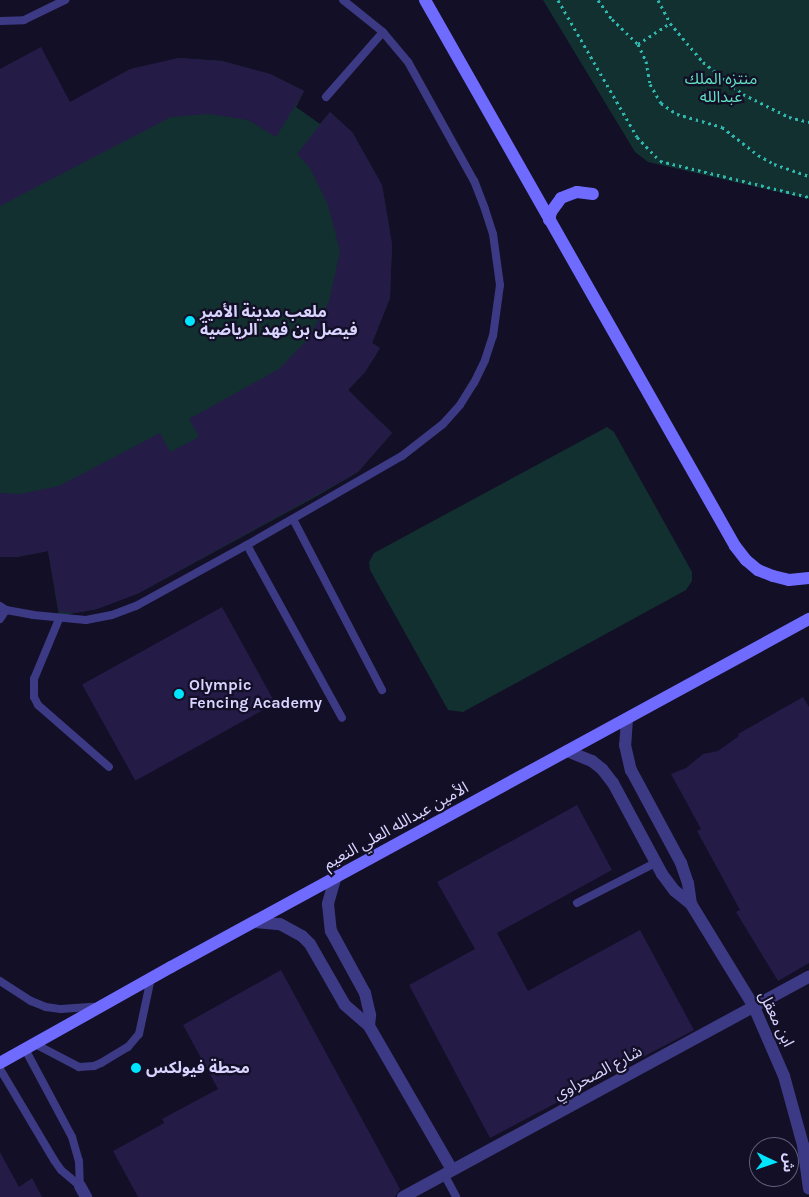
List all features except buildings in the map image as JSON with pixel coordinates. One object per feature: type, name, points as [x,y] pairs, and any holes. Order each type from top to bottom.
[{"type":"main road","points":[[425,0],[735,546],[746,560],[758,570],[789,580],[809,578]]},
{"type":"main road","points":[[549,220],[551,212],[561,198],[576,192],[593,194]]},
{"type":"main road","name":"الأمين عبدالله العلي النعيم","points":[[0,1063],[151,978],[809,619]]},
{"type":"street","name":"ابن معقل","points":[[627,719],[625,745],[633,774],[686,873],[691,904]]},
{"type":"street","name":"ابن معقل","points":[[567,752],[592,761],[613,782],[655,863],[668,883],[691,904],[754,1007],[784,1076],[802,1145],[809,1189]]},
{"type":"street","points":[[613,782],[626,788],[631,785],[633,774]]},
{"type":"street","points":[[627,810],[628,798],[634,795],[647,801]]},
{"type":"street","points":[[335,878],[328,904],[331,931],[365,993],[370,1015],[369,1026]]},
{"type":"street","points":[[255,922],[280,924],[291,929],[302,936],[317,955],[345,1005],[369,1026],[448,1172]]},
{"type":"street","points":[[317,955],[336,943]]},
{"type":"street","name":"شارع الصحراوي","points":[[403,1197],[809,977]]},
{"type":"lane","points":[[0,21],[24,20],[54,2],[65,0]]},
{"type":"lane","points":[[0,619],[3,608],[59,619],[86,620],[136,606],[402,456],[443,424],[460,405],[481,368],[493,336],[500,285],[498,259],[485,209],[474,181],[408,62],[383,32],[342,0]]},
{"type":"lane","points":[[326,97],[383,32]]},
{"type":"lane","points":[[293,519],[382,690]]},
{"type":"lane","points":[[247,545],[342,718]]},
{"type":"lane","points":[[59,619],[34,679],[34,697],[38,705],[109,767]]},
{"type":"lane","points":[[577,904],[655,863]]},
{"type":"lane","points":[[30,1046],[79,1067],[94,1066],[101,1063],[128,1047],[138,1034],[151,978]]},
{"type":"lane","points":[[0,981],[31,1001],[46,1006],[77,1010],[108,1002]]},
{"type":"lane","points":[[30,1046],[72,1137],[80,1160],[84,1191]]},
{"type":"lane","points":[[0,1069],[54,1160],[61,1170],[84,1191]]},
{"type":"lane","points":[[448,1172],[456,1197]]},
{"type":"path","points":[[558,0],[637,137],[660,161],[809,196]]},
{"type":"path","points":[[598,0],[612,19],[638,44],[646,61],[654,94],[670,111],[722,127],[758,155],[791,171],[809,176]]},
{"type":"path","points":[[658,0],[670,23],[703,62],[743,94],[789,117],[809,122]]},
{"type":"path","points":[[638,44],[670,23]]},
{"type":"green space","name":"منتزه الملك عبدالله","points":[[543,0],[809,0],[809,199],[648,162],[635,152]]},
{"type":"green space","name":"ملعب مدينة الأمير فيصل بن فهد الرياضية","points":[[178,58],[222,61],[270,74],[304,91],[296,107],[320,124],[330,112],[352,132],[382,185],[392,244],[390,298],[372,343],[380,348],[365,372],[348,390],[392,433],[358,472],[317,496],[139,593],[97,609],[59,616],[48,551],[17,557],[0,557],[0,140]]},
{"type":"green space","points":[[607,427],[614,432],[692,572],[692,581],[686,590],[463,712],[448,710],[370,570],[369,562],[374,553]]},
{"type":"place","name":"ملعب مدينة الأمير فيصل بن فهد الرياضية","points":[[190,321]]},
{"type":"place","name":"Olympic Fencing Academy","points":[[179,694]]},
{"type":"place","name":"محطة فيولكس","points":[[136,1068]]}]
